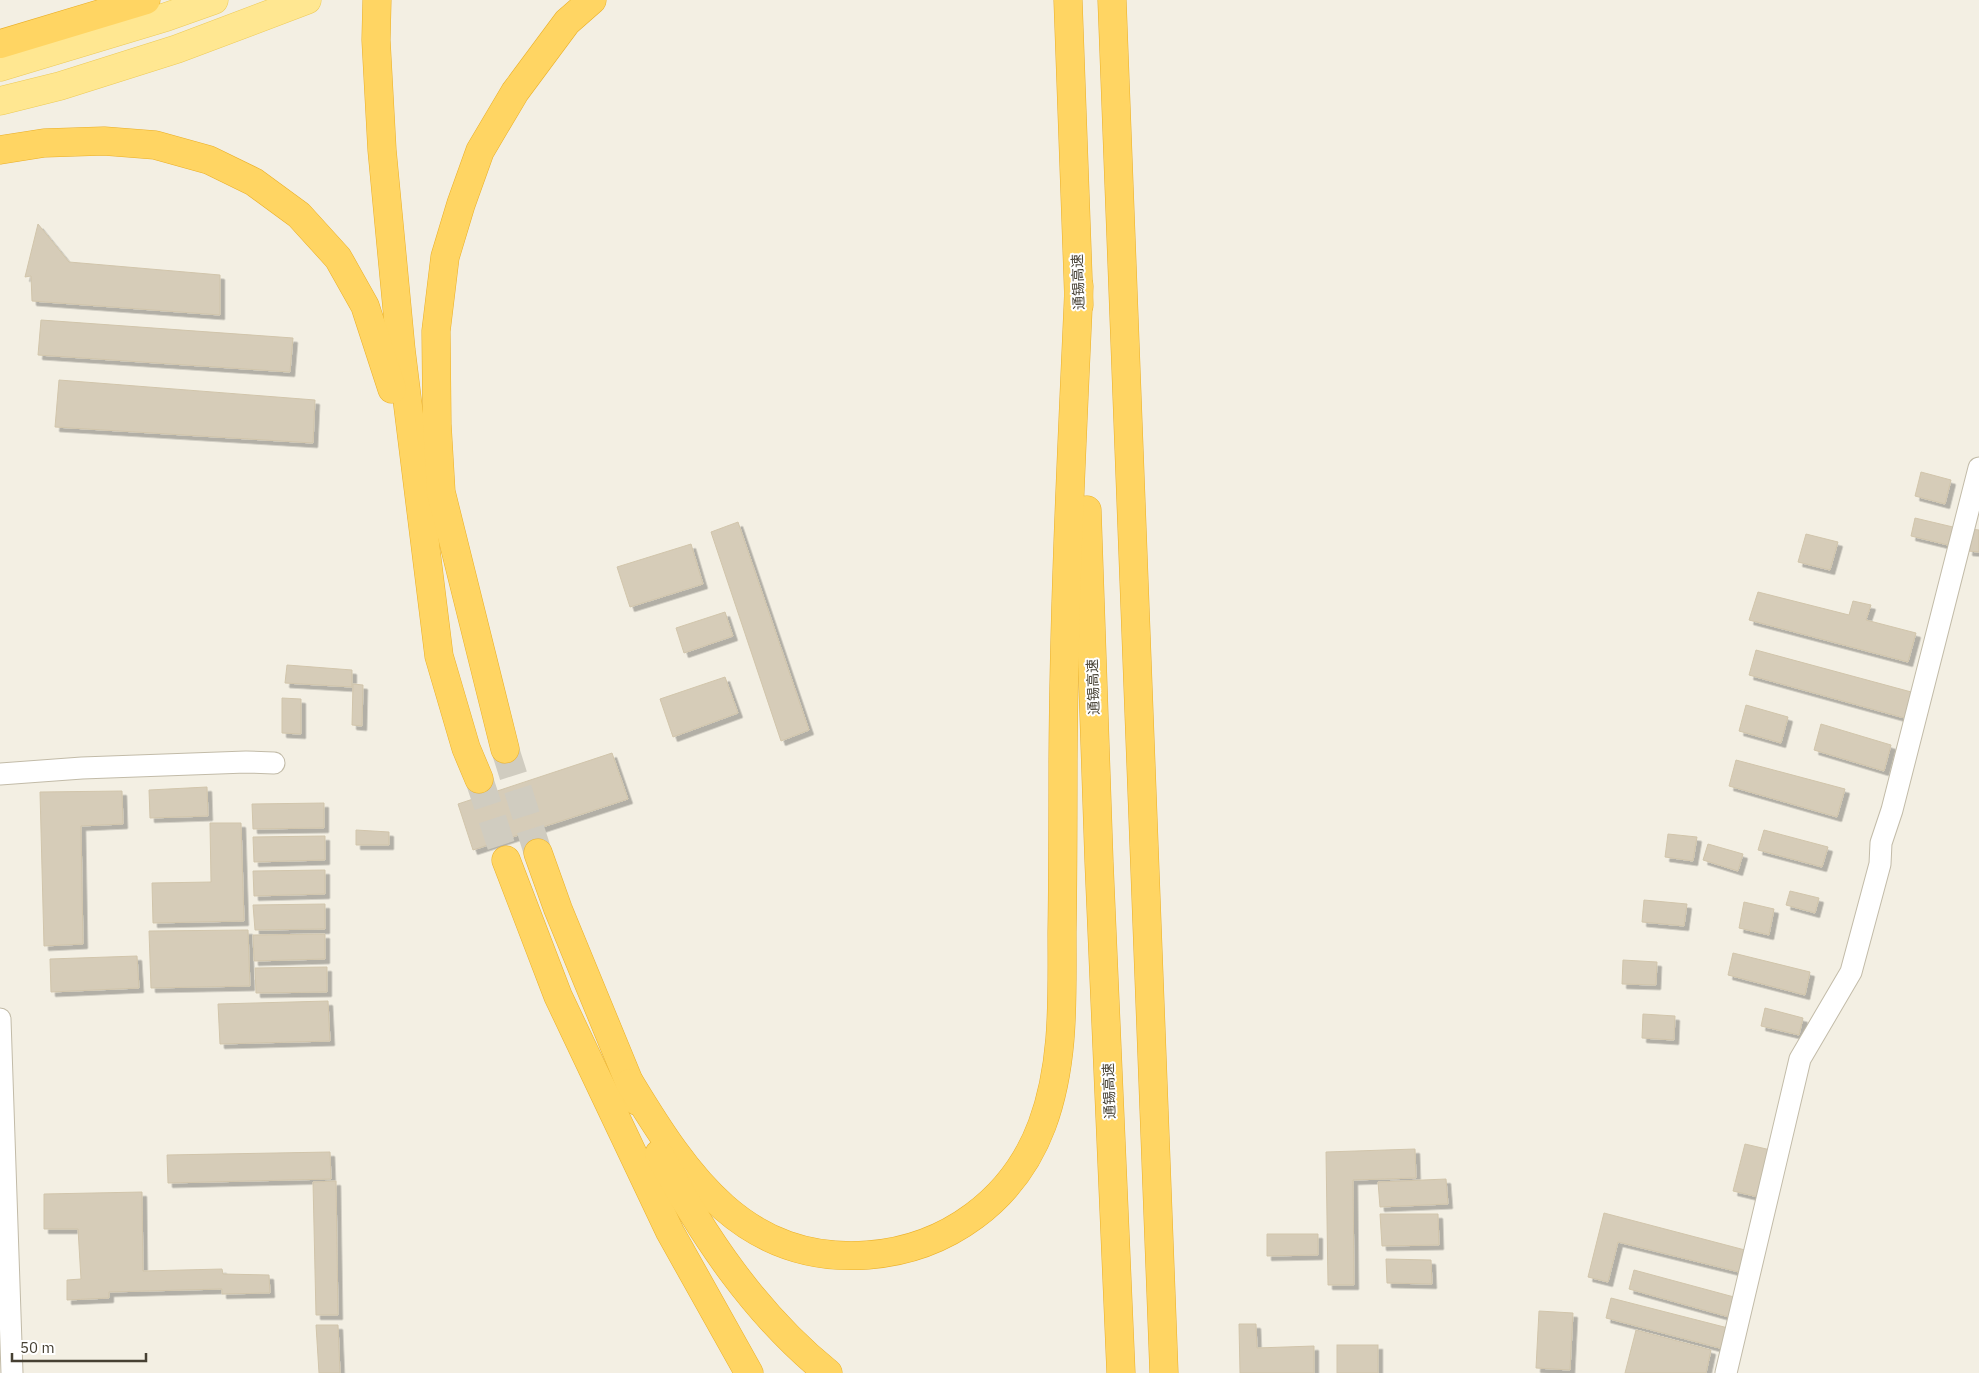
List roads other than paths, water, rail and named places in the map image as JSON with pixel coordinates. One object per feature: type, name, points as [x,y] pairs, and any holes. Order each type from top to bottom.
[{"type":"highway","points":[[0,44],[146,0]]},
{"type":"highway","points":[[376,0],[376,40],[382,150],[397,236]]},
{"type":"highway","points":[[394,0],[393,37],[401,350],[430,497],[439,656],[466,748],[479,779]]},
{"type":"highway","points":[[430,497],[437,424],[436,331],[445,256],[461,204],[480,151],[515,92],[567,22],[592,0]]},
{"type":"highway","name":"通锡高速","points":[[1068,0],[1100,882],[1121,1373]]},
{"type":"highway","points":[[1112,0],[1164,1373]]},
{"type":"highway","points":[[0,150],[44,143],[104,141],[155,145],[208,160],[254,182],[299,214],[338,258],[365,306],[388,372],[430,497],[505,749]]},
{"type":"highway","points":[[630,1084],[660,1132],[687,1170],[716,1201],[745,1225],[775,1241],[810,1252],[851,1256],[890,1253],[922,1245],[953,1231],[980,1212],[1005,1186],[1023,1161],[1041,1127],[1052,1090],[1060,1048],[1063,753],[1069,515],[1079,286]]},
{"type":"highway","points":[[538,853],[562,917],[659,1154],[684,1199],[713,1246],[747,1291],[783,1334],[828,1373]]},
{"type":"highway","points":[[506,860],[558,996],[670,1232],[749,1373]]},
{"type":"highway","points":[[612,1110],[693,1244],[719,1281],[783,1355],[804,1373]]},
{"type":"highway","points":[[1155,1155],[1173,1373]]},
{"type":"main road","points":[[0,67],[166,18],[214,0]]},
{"type":"main road","points":[[0,101],[60,86],[177,49],[307,0]]},
{"type":"street","points":[[1726,1373],[1800,1059],[1851,972],[1880,864],[1881,843],[1892,810],[1979,468]]},
{"type":"street","points":[[0,774],[82,768],[246,762],[274,764]]},
{"type":"street","points":[[0,1019],[12,1373]]},
{"type":"tunnel","points":[[505,749],[538,853]]},
{"type":"tunnel","points":[[479,779],[506,860]]}]
